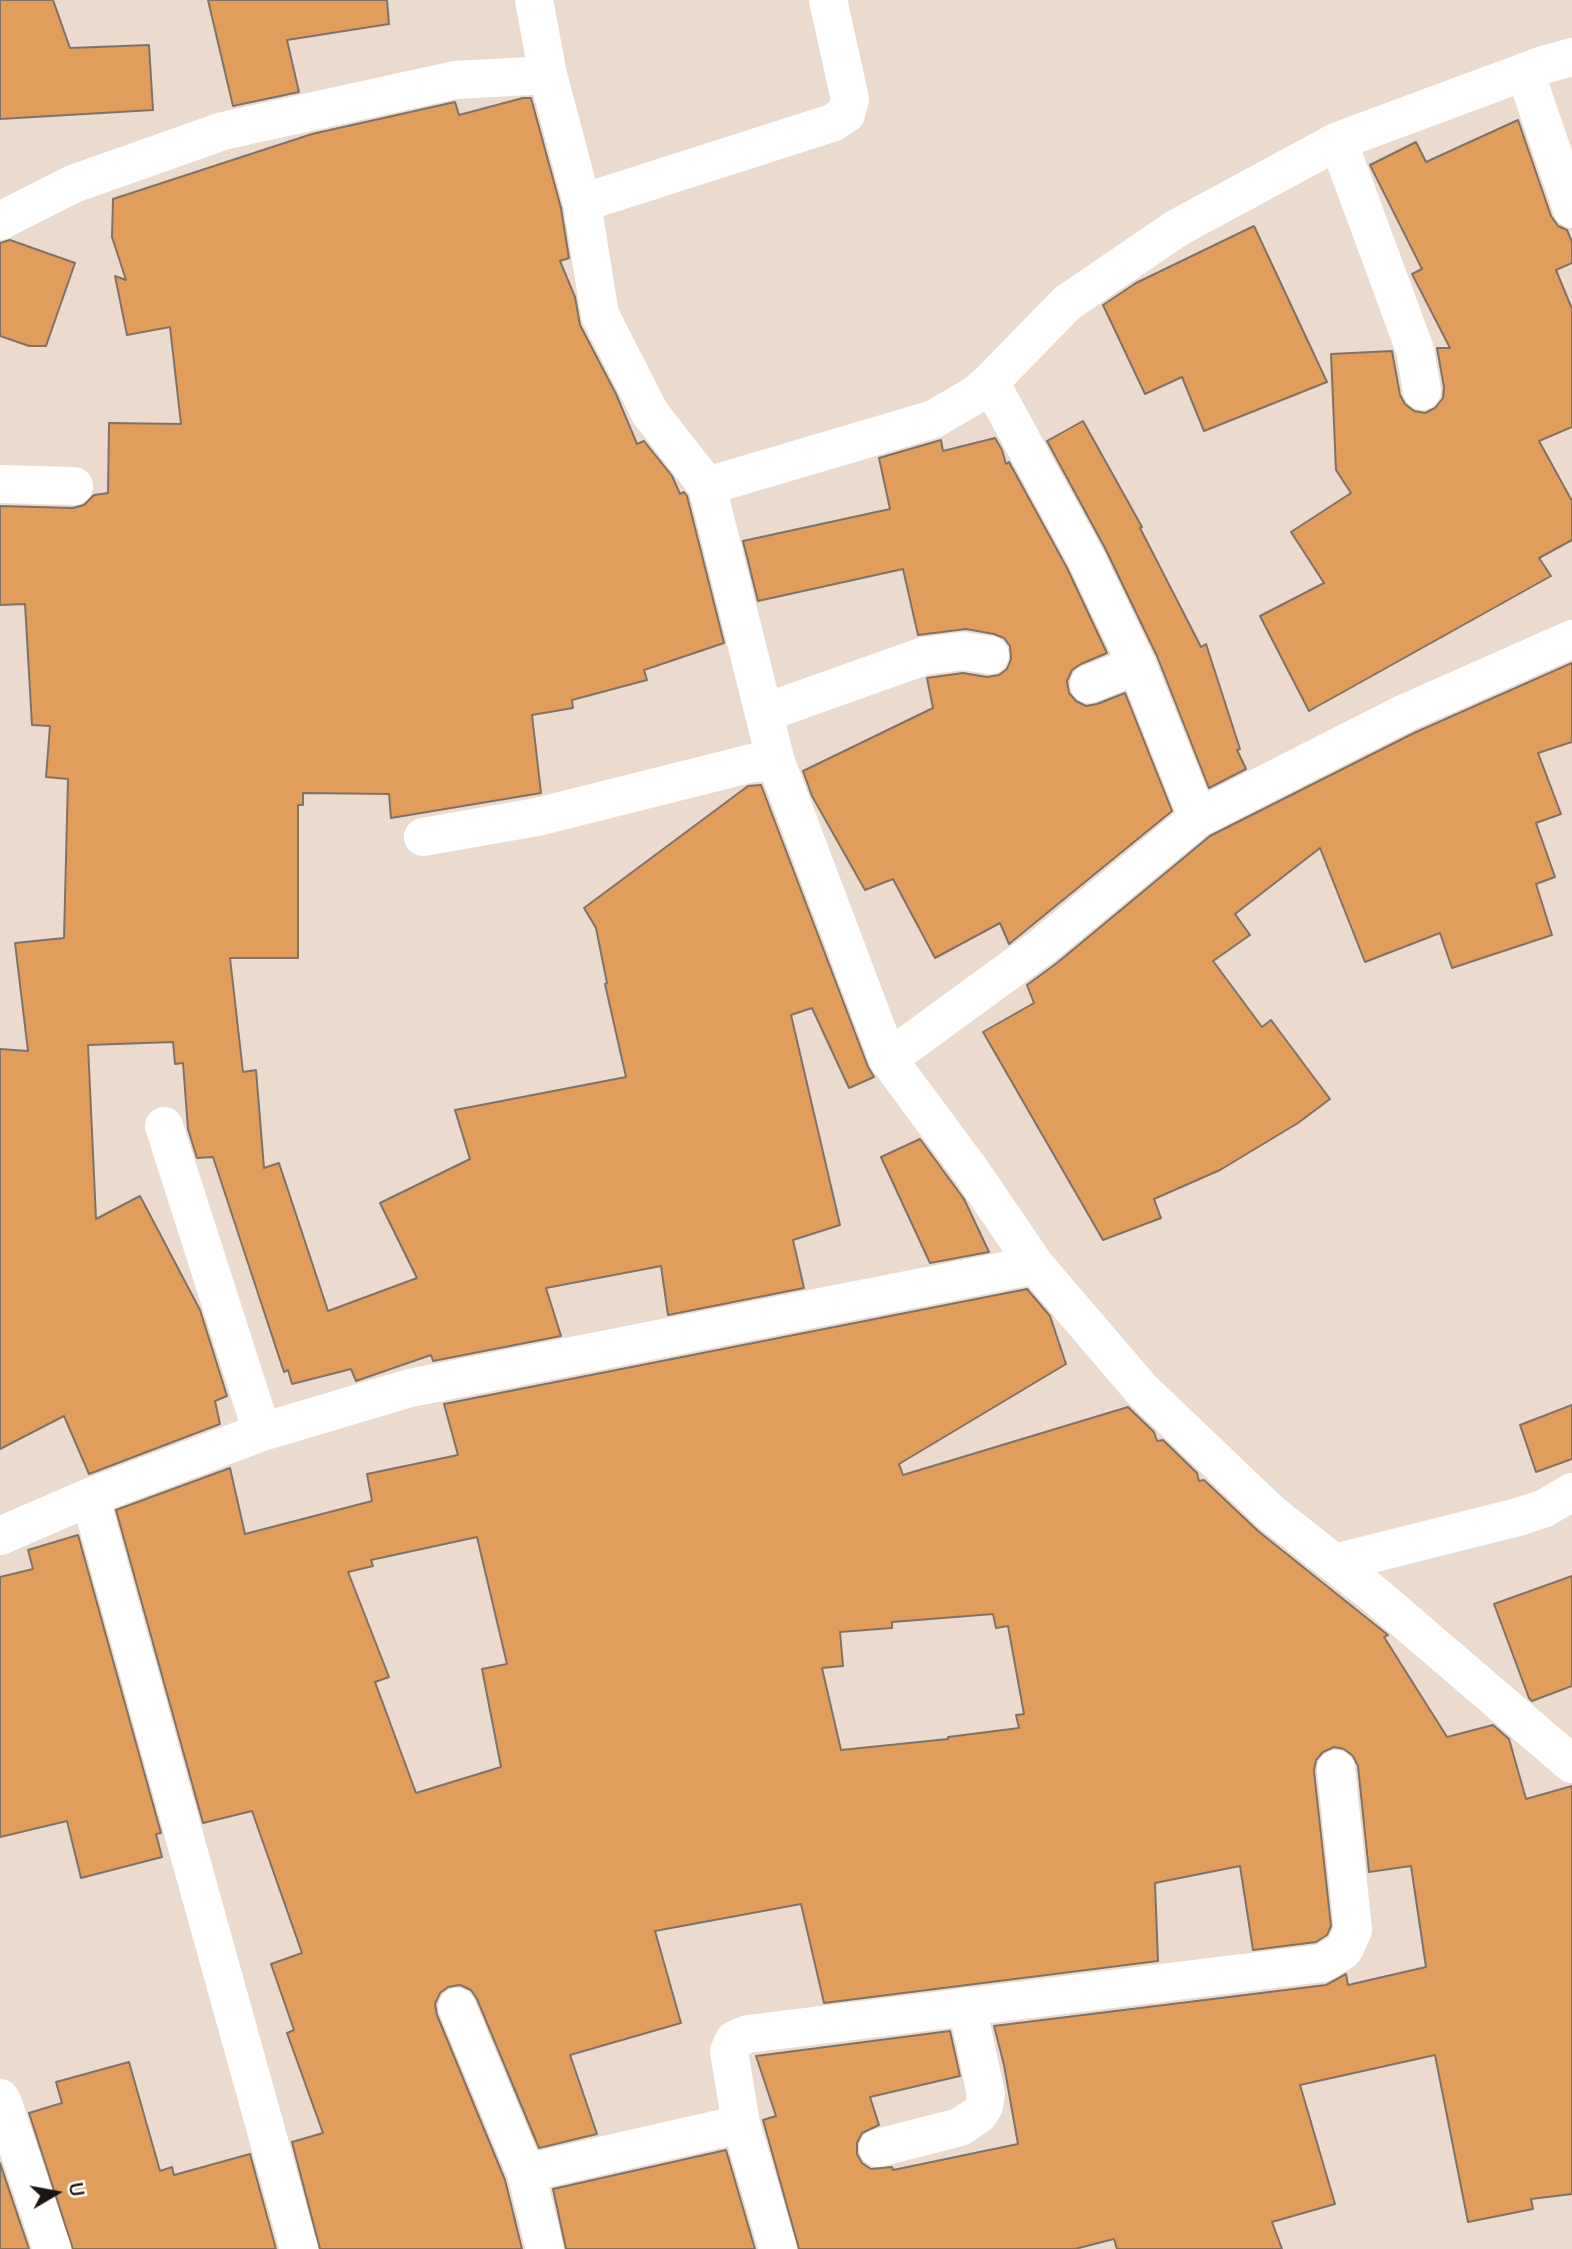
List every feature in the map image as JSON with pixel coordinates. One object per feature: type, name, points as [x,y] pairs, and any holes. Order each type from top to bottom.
[{"type":"street","points":[[534,0],[548,75],[582,203],[600,314],[650,413],[707,486],[776,762],[888,1059],[971,1171],[1035,1265],[1142,1390],[1272,1514],[1376,1595],[1572,1764]]},
{"type":"street","points":[[582,203],[832,123],[846,114],[850,99],[828,0]]},
{"type":"street","points":[[707,486],[934,419],[975,395],[1078,295],[1177,228],[1338,141],[1542,65],[1572,57]]},
{"type":"street","points":[[1525,72],[1572,209]]},
{"type":"street","points":[[0,221],[73,184],[223,131],[456,80],[548,75]]},
{"type":"street","points":[[1338,141],[1415,350],[1422,391]]},
{"type":"street","points":[[990,382],[1086,558],[1137,665],[1198,818]]},
{"type":"street","points":[[0,484],[74,486]]},
{"type":"street","points":[[888,1059],[1043,946],[1198,818],[1405,713],[1572,639]]},
{"type":"street","points":[[764,713],[924,656],[964,651],[990,655]]},
{"type":"street","points":[[1089,684],[1137,665]]},
{"type":"street","points":[[423,837],[537,817],[752,764],[776,762]]},
{"type":"street","points":[[164,1126],[262,1432]]},
{"type":"street","points":[[0,1536],[90,1497],[262,1432],[410,1388],[1035,1265]]},
{"type":"street","points":[[1335,1563],[1518,1517],[1545,1508],[1572,1492]]},
{"type":"street","points":[[90,1497],[299,2249]]},
{"type":"street","points":[[778,2249],[741,2124],[729,2051],[734,2040],[748,2034],[1323,1963],[1344,1950],[1353,1930],[1336,1769]]},
{"type":"street","points":[[878,2148],[960,2127],[979,2114],[986,2094],[967,2006]]},
{"type":"street","points":[[457,2007],[526,2173],[545,2249]]},
{"type":"street","points":[[0,2098],[4,2103],[52,2249]]},
{"type":"street","points":[[526,2173],[741,2124]]},
{"type":"building","points":[[0,0],[53,0],[70,48],[149,45],[153,110],[0,119]]},
{"type":"building","points":[[208,0],[387,0],[389,24],[287,40],[299,92],[233,106]]},
{"type":"building","points":[[531,98],[561,208],[569,258],[560,261],[575,297],[580,325],[616,394],[637,444],[644,441],[672,476],[680,494],[684,492],[687,496],[724,643],[644,670],[647,680],[572,700],[573,708],[532,715],[541,793],[391,818],[389,794],[303,793],[303,805],[298,805],[298,958],[230,958],[243,1072],[256,1070],[264,1168],[279,1163],[328,1311],[417,1278],[380,1203],[470,1159],[455,1110],[626,1077],[605,984],[607,983],[596,928],[584,908],[748,786],[761,785],[874,1077],[849,1088],[812,1008],[791,1015],[840,1225],[793,1240],[804,1288],[668,1315],[661,1266],[546,1288],[561,1336],[433,1361],[431,1355],[356,1381],[351,1369],[292,1384],[288,1370],[284,1372],[213,1157],[197,1158],[188,1129],[183,1063],[175,1064],[173,1042],[88,1045],[96,1219],[140,1196],[200,1310],[227,1396],[215,1401],[220,1424],[89,1474],[64,1416],[0,1449],[0,1049],[28,1051],[15,943],[64,938],[68,779],[46,777],[50,726],[32,725],[25,604],[0,605],[0,506],[73,508],[84,505],[94,495],[108,493],[109,423],[181,424],[170,327],[127,335],[115,276],[126,280],[112,237],[113,199],[312,134],[455,102],[459,115]]},
{"type":"building","points":[[1518,120],[1551,216],[1558,226],[1567,230],[1572,242],[1572,263],[1556,270],[1572,309],[1572,427],[1539,441],[1572,501],[1572,540],[1539,558],[1551,576],[1309,711],[1260,616],[1324,583],[1291,532],[1351,493],[1336,470],[1331,354],[1392,351],[1400,395],[1405,404],[1414,411],[1425,413],[1435,408],[1443,398],[1444,387],[1437,348],[1450,348],[1412,274],[1422,269],[1370,165],[1416,142],[1426,162]]},
{"type":"building","points":[[1254,226],[1327,382],[1204,431],[1182,377],[1145,394],[1103,305],[1136,283]]},
{"type":"building","points":[[10,240],[75,263],[46,346],[29,346],[0,336],[0,243]]},
{"type":"building","points":[[1083,421],[1142,527],[1140,528],[1201,647],[1206,644],[1240,749],[1237,750],[1246,769],[1209,788],[1157,656],[1105,548],[1047,441]]},
{"type":"building","points":[[995,438],[1006,464],[1009,462],[1067,568],[1107,653],[1072,670],[1067,681],[1069,693],[1076,701],[1086,706],[1125,693],[1172,811],[1009,944],[1000,923],[935,958],[893,879],[865,890],[812,796],[803,771],[933,708],[927,678],[963,673],[987,677],[999,675],[1007,669],[1011,659],[1010,646],[1004,638],[994,634],[966,629],[918,635],[903,569],[758,601],[743,541],[890,509],[879,458],[941,440],[943,451]]},
{"type":"building","points":[[1572,663],[1572,742],[1538,753],[1561,814],[1536,823],[1555,877],[1536,884],[1552,935],[1452,968],[1440,933],[1365,962],[1320,848],[1235,914],[1250,935],[1213,961],[1262,1027],[1271,1020],[1330,1099],[1298,1123],[1220,1170],[1154,1199],[1161,1218],[1103,1240],[983,1032],[1034,1003],[1027,985],[1210,836],[1414,733]]},
{"type":"building","points":[[920,1139],[964,1199],[989,1252],[930,1263],[881,1157]]},
{"type":"building","points":[[1027,1289],[1050,1316],[1066,1364],[899,1464],[903,1475],[1128,1407],[1154,1432],[1157,1441],[1163,1440],[1197,1473],[1199,1481],[1204,1480],[1258,1531],[1388,1635],[1384,1637],[1447,1737],[1493,1725],[1509,1739],[1526,1799],[1572,1786],[1572,2194],[1531,2199],[1533,2209],[1468,2222],[1435,2055],[1300,2085],[1335,2204],[1272,2222],[1282,2249],[1117,2249],[1114,2239],[1075,2249],[799,2249],[763,2120],[776,2116],[756,2056],[950,2031],[960,2076],[870,2097],[879,2125],[862,2133],[857,2143],[857,2154],[862,2163],[871,2169],[892,2167],[893,2170],[1018,2144],[994,2026],[1326,1985],[1346,1974],[1348,1985],[1426,1967],[1411,1866],[1369,1872],[1358,1766],[1353,1756],[1344,1749],[1334,1747],[1323,1752],[1316,1760],[1314,1771],[1331,1926],[1327,1935],[1316,1942],[1253,1950],[1240,1866],[1155,1883],[1158,1961],[824,2003],[801,1904],[655,1931],[681,2023],[570,2055],[597,2134],[539,2148],[477,1999],[471,1990],[460,1985],[448,1987],[440,1993],[435,2004],[437,2015],[505,2180],[522,2249],[320,2249],[292,2142],[323,2133],[287,2033],[294,2030],[271,1964],[302,1953],[252,1811],[203,1823],[116,1510],[230,1468],[245,1534],[372,1501],[367,1474],[458,1455],[444,1404]],"holes":[[[477,1537],[507,1664],[482,1669],[501,1767],[416,1793],[375,1682],[389,1677],[348,1572],[373,1566],[371,1560]],[[993,1614],[996,1628],[1008,1626],[1024,1714],[1016,1715],[1019,1728],[948,1739],[841,1750],[822,1668],[843,1666],[840,1632],[892,1628],[892,1622]]]},
{"type":"building","points":[[1572,1405],[1572,1459],[1536,1472],[1520,1425]]},
{"type":"building","points":[[78,1535],[161,1833],[156,1834],[162,1857],[81,1878],[67,1821],[0,1837],[0,1577],[33,1569],[28,1550]]},
{"type":"building","points":[[1572,1576],[1572,1686],[1532,1701],[1494,1604]]},
{"type":"building","points":[[129,2062],[160,2171],[172,2167],[174,2175],[250,2154],[276,2249],[73,2249],[29,2113],[62,2103],[56,2082]]},
{"type":"building","points":[[726,2150],[755,2249],[566,2249],[553,2189]]},
{"type":"building","points":[[0,2163],[29,2249],[0,2249]]}]
